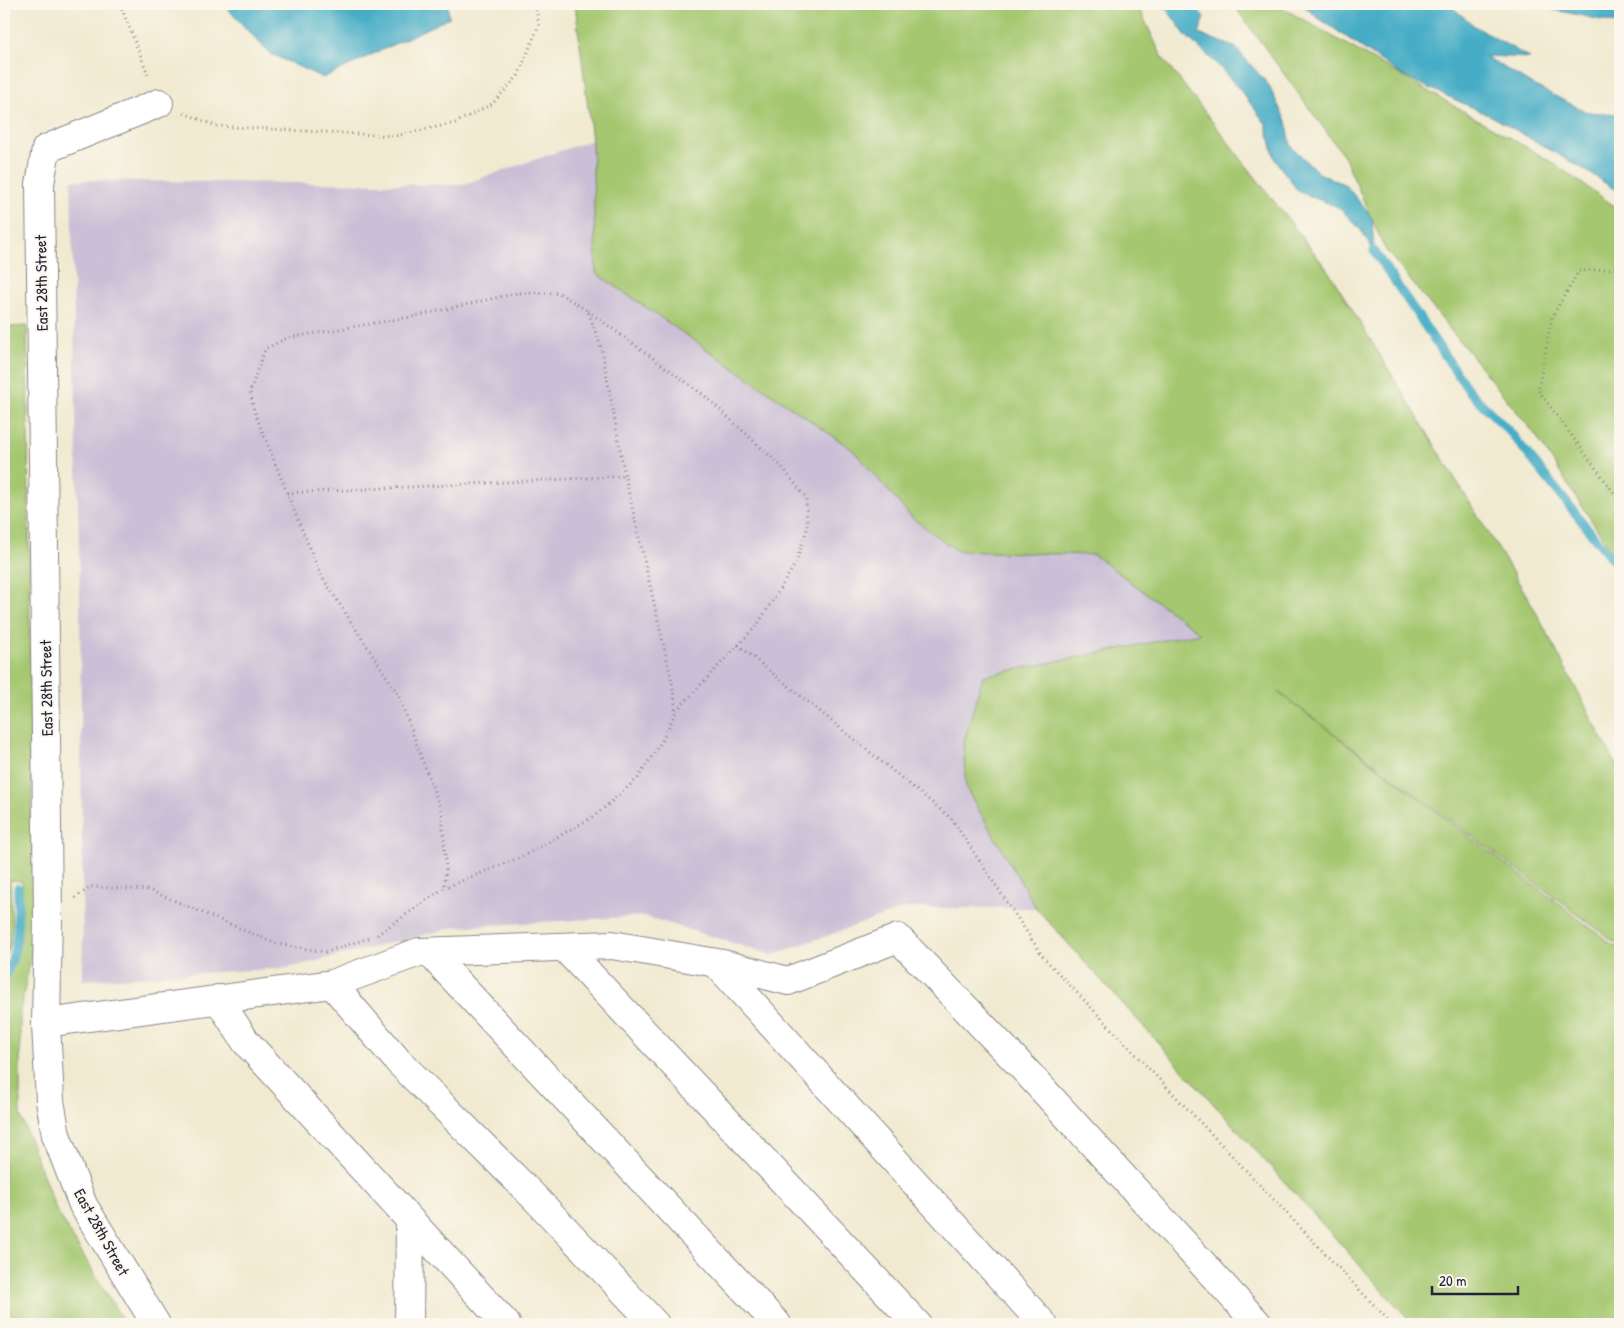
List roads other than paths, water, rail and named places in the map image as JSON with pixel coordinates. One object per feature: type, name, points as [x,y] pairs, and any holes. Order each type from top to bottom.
[{"type":"street","name":"East 28th Street","points":[[156,1324],[83,1205],[56,1135],[50,1101],[46,1023],[48,917],[40,184],[46,149],[159,102]]},
{"type":"street","points":[[46,1023],[332,984],[419,952],[612,945],[716,963],[788,981],[898,938],[1024,1069],[1258,1324]]},
{"type":"street","points":[[564,947],[917,1324]]},
{"type":"street","points":[[429,952],[777,1324]]},
{"type":"street","points":[[716,963],[1043,1324]]},
{"type":"street","points":[[332,984],[398,1061],[537,1200],[655,1324]]},
{"type":"street","points":[[218,999],[246,1042],[506,1324]]},
{"type":"street","points":[[408,1324],[410,1220]]},
{"type":"water","points":[[223,4],[448,4],[449,18],[323,78],[269,53]]},
{"type":"water","points":[[1163,4],[1195,4],[1204,18],[1199,34],[1235,47],[1268,84],[1287,123],[1291,146],[1319,173],[1346,185],[1372,218],[1374,251],[1360,229],[1338,207],[1299,192],[1275,160],[1266,124],[1240,90],[1215,62],[1186,36]]},
{"type":"water","points":[[1302,4],[1448,4],[1476,27],[1530,58],[1485,56],[1531,84],[1587,112],[1620,114],[1620,193],[1585,170],[1493,117],[1403,76],[1317,17]]},
{"type":"water","points":[[1515,4],[1620,4],[1620,24],[1541,7]]},
{"type":"waterway","points":[[1374,251],[1469,391],[1510,432],[1620,569]]},
{"type":"waterway","points":[[4,977],[13,957],[17,934],[18,888]]}]
